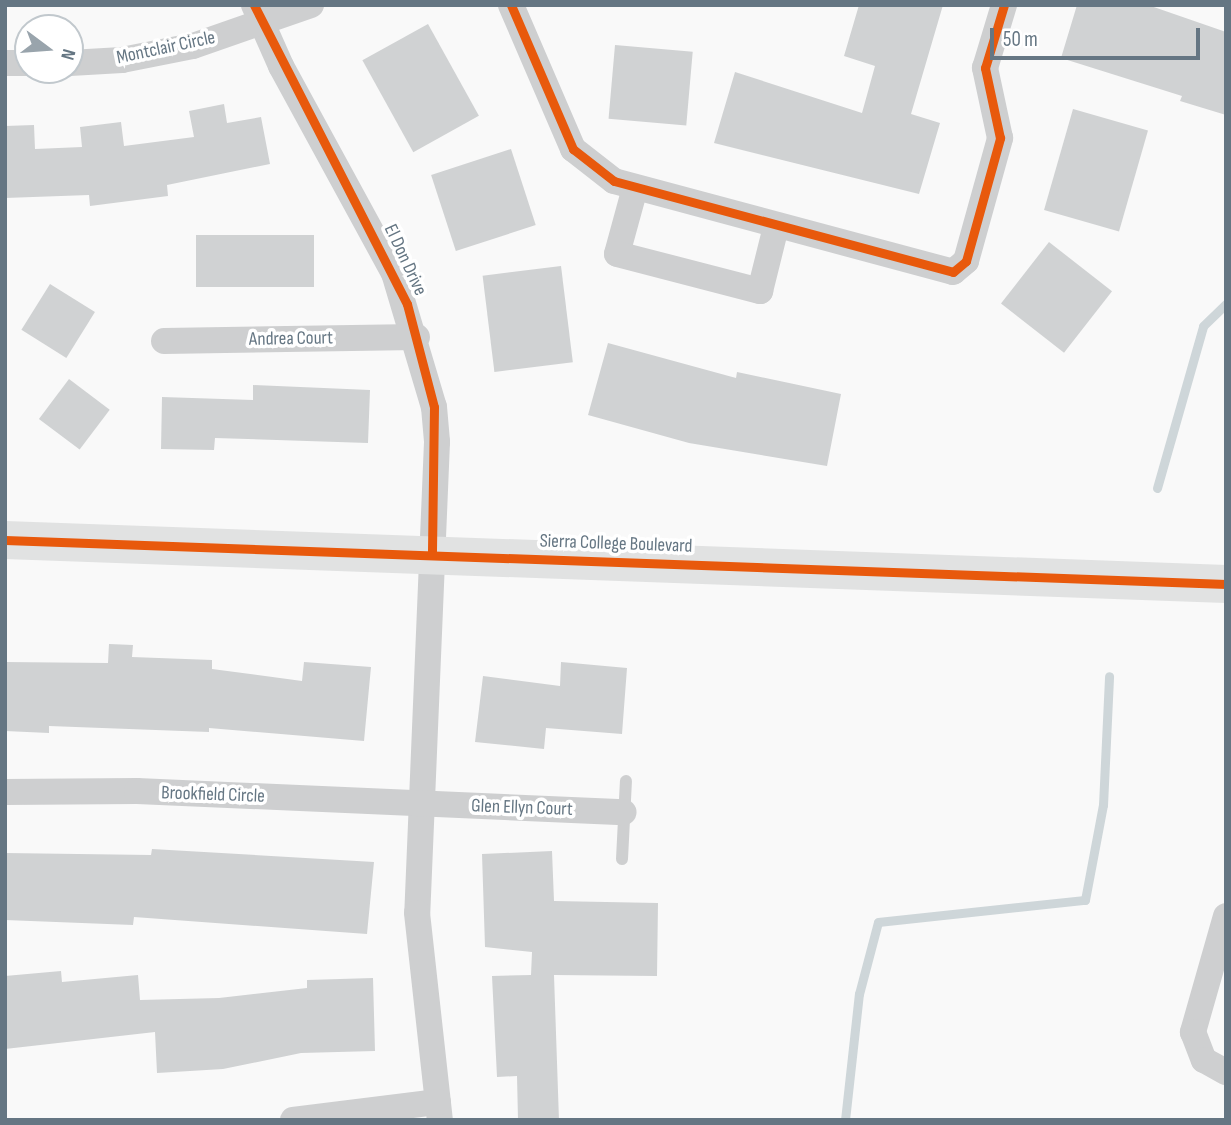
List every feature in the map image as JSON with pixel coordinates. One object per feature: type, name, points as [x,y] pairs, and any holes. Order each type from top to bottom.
[{"type":"main road","name":"Sierra College Boulevard","points":[[5,540],[1226,584]]},
{"type":"street","name":"Montclair Circle","points":[[84,62],[159,54],[257,15],[311,5]]},
{"type":"street","points":[[511,5],[573,149],[614,181],[931,270],[953,272],[966,261],[1000,138],[985,68],[1004,5]]},
{"type":"street","name":"El Don Drive","points":[[257,15],[379,242],[417,337],[437,442],[432,555]]},
{"type":"street","points":[[635,188],[617,254],[760,291],[776,227]]},
{"type":"street","name":"Andrea Court","points":[[164,341],[417,337]]},
{"type":"street","points":[[293,1120],[439,1111],[418,926],[432,555]]},
{"type":"street","name":"Brookfield Circle","points":[[5,792],[137,791],[421,804]]},
{"type":"street","name":"Glen Ellyn Court","points":[[421,804],[624,812]]},
{"type":"street","points":[[1226,916],[1193,1032],[1204,1060],[1226,1072]]},
{"type":"lane","points":[[622,859],[626,780]]},
{"type":"building","points":[[859,5],[943,5],[911,114],[940,123],[919,194],[714,143],[735,72],[862,113],[875,66],[844,56]]},
{"type":"building","points":[[1077,5],[1148,5],[1226,32],[1226,115],[1180,101],[1182,96],[1061,58]]},
{"type":"building","points":[[428,24],[479,116],[413,152],[362,60]]},
{"type":"building","points":[[615,45],[693,52],[686,126],[609,119]]},
{"type":"building","points":[[224,104],[227,123],[261,117],[270,164],[167,185],[168,196],[90,206],[89,195],[5,198],[5,126],[34,125],[35,149],[82,147],[80,127],[121,122],[124,146],[194,137],[189,111]]},
{"type":"building","points":[[1073,109],[1148,130],[1119,231],[1044,210]]},
{"type":"building","points":[[511,149],[536,225],[456,251],[431,175]]},
{"type":"building","points":[[196,235],[314,235],[314,287],[196,287]]},
{"type":"building","points":[[1049,242],[1112,291],[1064,353],[1001,303]]},
{"type":"building","points":[[561,266],[573,362],[494,372],[483,276]]},
{"type":"building","points":[[50,284],[95,312],[66,358],[21,330]]},
{"type":"building","points":[[608,343],[736,378],[737,372],[841,394],[827,466],[689,443],[588,415]]},
{"type":"building","points":[[69,379],[110,410],[80,450],[39,419]]},
{"type":"building","points":[[253,385],[370,390],[368,443],[215,438],[214,450],[161,449],[162,397],[253,400]]},
{"type":"building","points":[[109,644],[133,645],[132,657],[212,660],[212,669],[302,681],[304,662],[371,667],[364,741],[209,728],[209,732],[49,726],[49,733],[5,731],[5,662],[108,663]]},
{"type":"building","points":[[561,662],[627,668],[622,734],[546,728],[544,749],[475,742],[483,676],[560,686]]},
{"type":"building","points":[[152,849],[374,862],[367,934],[134,917],[133,925],[5,920],[5,853],[151,855]]},
{"type":"building","points":[[552,851],[554,901],[658,903],[657,976],[554,975],[559,1120],[518,1120],[517,1076],[497,1077],[492,976],[531,975],[532,952],[485,947],[482,854]]},
{"type":"building","points":[[61,971],[62,982],[138,975],[140,1000],[219,998],[307,988],[307,980],[373,978],[375,1051],[301,1053],[223,1069],[157,1073],[155,1032],[5,1049],[5,976]]},
{"type":"waterway","points":[[1157,488],[1203,326],[1226,304]]},
{"type":"waterway","points":[[845,1120],[859,994],[878,922],[1085,900],[1103,805],[1109,676]]},
{"type":"cycle path","points":[[254,5],[407,304],[434,407],[432,555]]},
{"type":"cycle path","points":[[511,5],[573,149],[614,181],[953,272],[966,261],[1000,138],[985,68],[1004,5]]},
{"type":"cycle path","points":[[5,540],[1226,584]]}]
